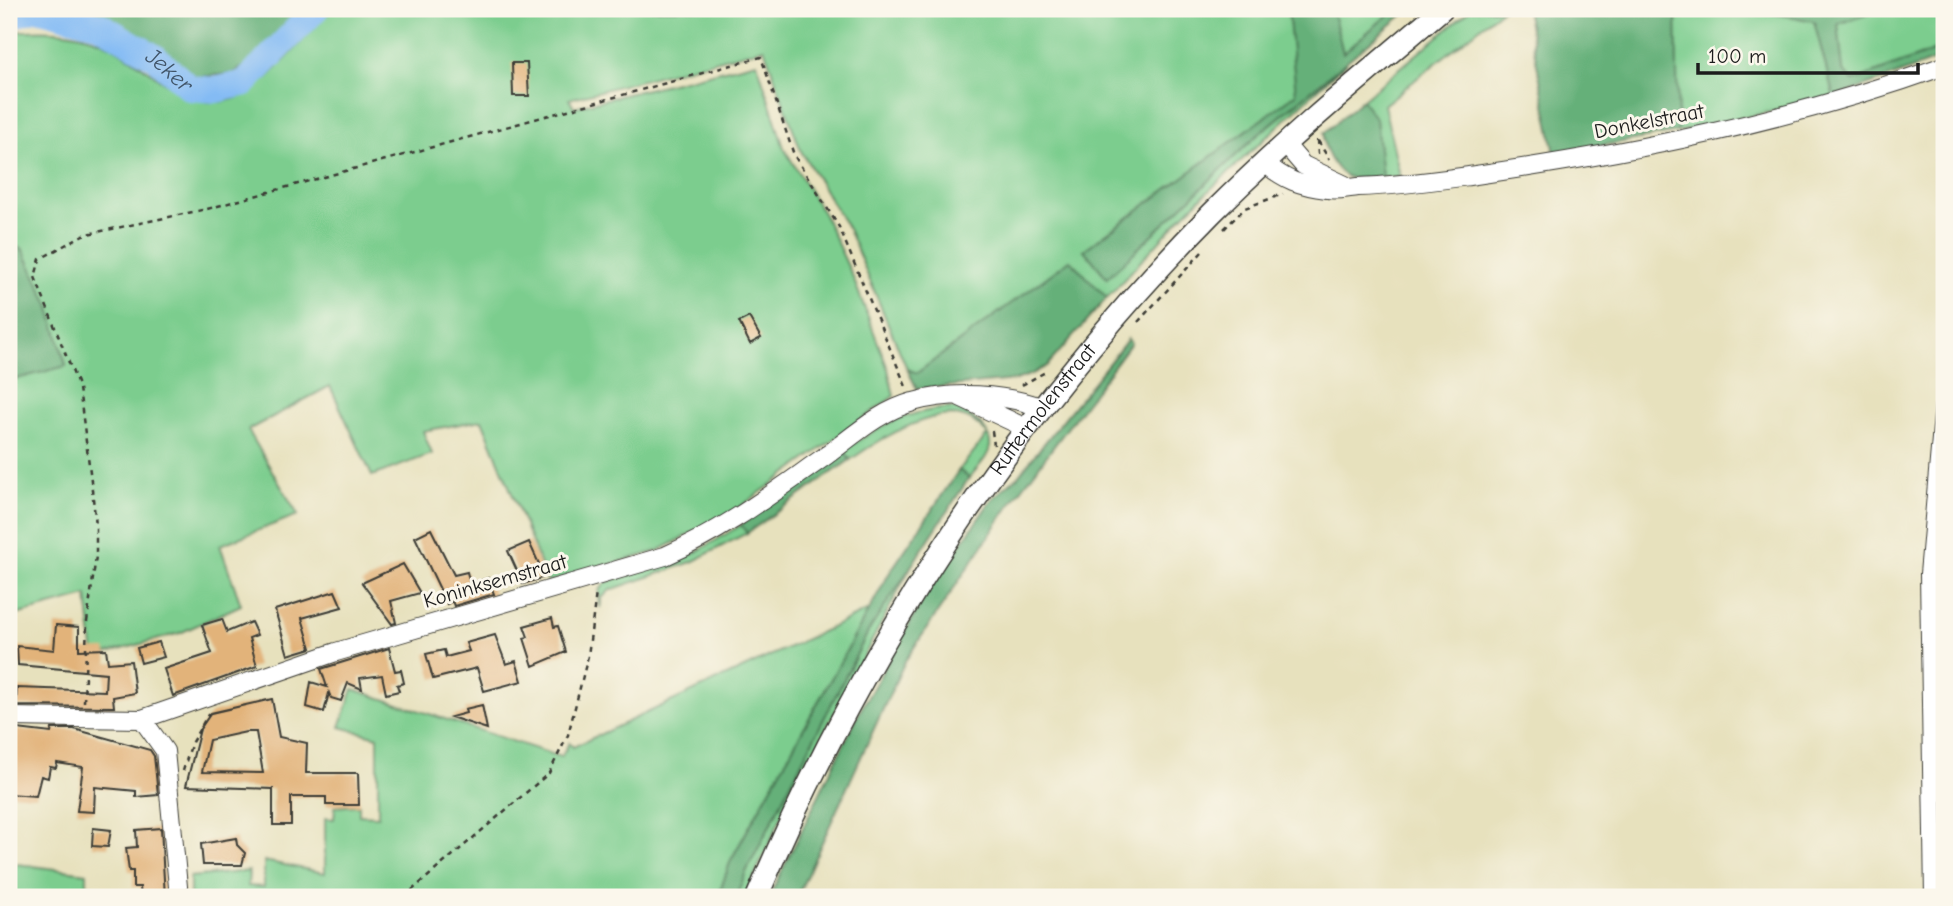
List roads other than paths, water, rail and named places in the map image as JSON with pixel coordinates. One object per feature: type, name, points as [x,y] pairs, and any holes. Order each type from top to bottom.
[{"type":"main road","name":"Ruttermolenstraat","points":[[757,897],[847,708],[868,672],[918,587],[981,492],[1044,408],[1140,290],[1213,212],[1285,144],[1314,132],[1443,9]]},
{"type":"street","name":"Donkelstraat","points":[[1265,163],[1281,177],[1297,184],[1330,190],[1390,187],[1521,169],[1760,123],[1857,97],[1944,66]]},
{"type":"street","name":"Donkelstraat","points":[[1285,144],[1312,171],[1355,187]]},
{"type":"street","name":"Koninksemstraat","points":[[9,718],[142,719],[336,652],[665,556],[703,540],[736,520],[881,416],[913,402],[980,394],[1044,408]]},
{"type":"street","points":[[960,397],[1028,429]]},
{"type":"street","points":[[1935,897],[1929,574],[1944,404]]},
{"type":"street","points":[[142,719],[162,743],[178,897]]},
{"type":"waterway","name":"Jeker","points":[[9,17],[33,9]]},
{"type":"waterway","name":"Jeker","points":[[41,9],[100,25],[155,57],[190,88],[216,90],[245,83],[316,9]]}]
